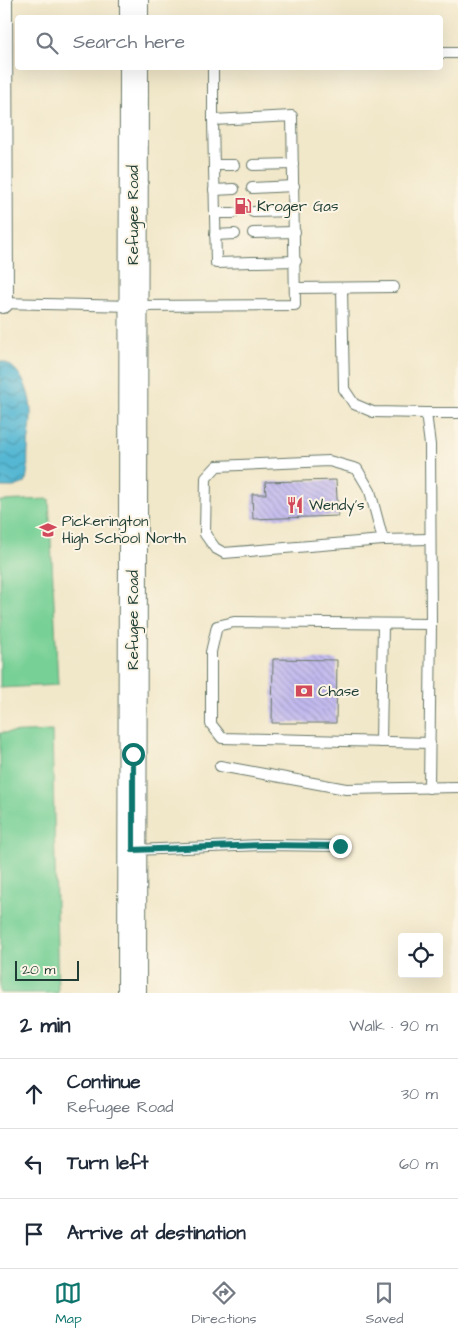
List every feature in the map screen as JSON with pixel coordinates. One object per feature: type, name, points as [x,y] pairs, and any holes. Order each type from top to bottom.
[{"type":"main road","points":[[134,0],[134,15]]},
{"type":"main road","name":"Refugee Road","points":[[132,993],[134,70]]},
{"type":"street","points":[[2,0],[2,303]]},
{"type":"lane","points":[[443,53],[458,53]]},
{"type":"lane","points":[[213,70],[216,263],[296,261]]},
{"type":"lane","points":[[2,303],[133,306],[295,305],[296,261],[292,116],[213,120]]},
{"type":"lane","points":[[253,165],[293,164]]},
{"type":"lane","points":[[214,165],[234,165]]},
{"type":"lane","points":[[252,188],[294,186]]},
{"type":"lane","points":[[214,190],[234,189]]},
{"type":"lane","points":[[253,212],[294,211]]},
{"type":"lane","points":[[215,213],[233,213]]},
{"type":"lane","points":[[253,234],[295,232]]},
{"type":"lane","points":[[215,235],[235,234]]},
{"type":"lane","points":[[295,288],[394,287]]},
{"type":"lane","points":[[342,288],[344,389],[354,404],[373,412],[458,413]]},
{"type":"lane","points":[[426,413],[430,445],[429,539],[431,624],[429,788]]},
{"type":"lane","points":[[383,540],[370,491],[357,469],[329,461],[217,466],[206,478],[205,534],[215,548],[224,553],[383,540],[429,539]]},
{"type":"lane","points":[[430,743],[222,738],[211,724],[211,652],[217,626],[234,622],[431,624]]},
{"type":"lane","points":[[381,742],[383,624]]},
{"type":"lane","points":[[220,766],[346,789],[458,787]]},
{"type":"lane","points":[[133,850],[264,845],[340,846]]},
{"type":"green space","points":[[49,499],[58,685],[0,688],[0,501]]},
{"type":"green space","points":[[52,731],[58,993],[0,993],[0,733]]},
{"type":"water","points":[[0,361],[15,369],[20,376],[28,392],[31,410],[26,479],[25,483],[14,487],[0,487]]},
{"type":"building","name":"Wendy's","points":[[336,480],[338,516],[253,519],[252,494],[266,494],[265,482]]},
{"type":"building","name":"Chase","points":[[273,659],[337,660],[336,723],[272,723]]},
{"type":"place","name":"Kroger Gas","points":[[243,206]]},
{"type":"place","name":"Wendy's","points":[[295,505]]},
{"type":"place","name":"Pickerington High School North","points":[[48,530]]},
{"type":"place","name":"Chase","points":[[304,691]]},
{"type":"route","points":[[133,754],[133,850],[264,845],[322,844],[340,846]]}]
